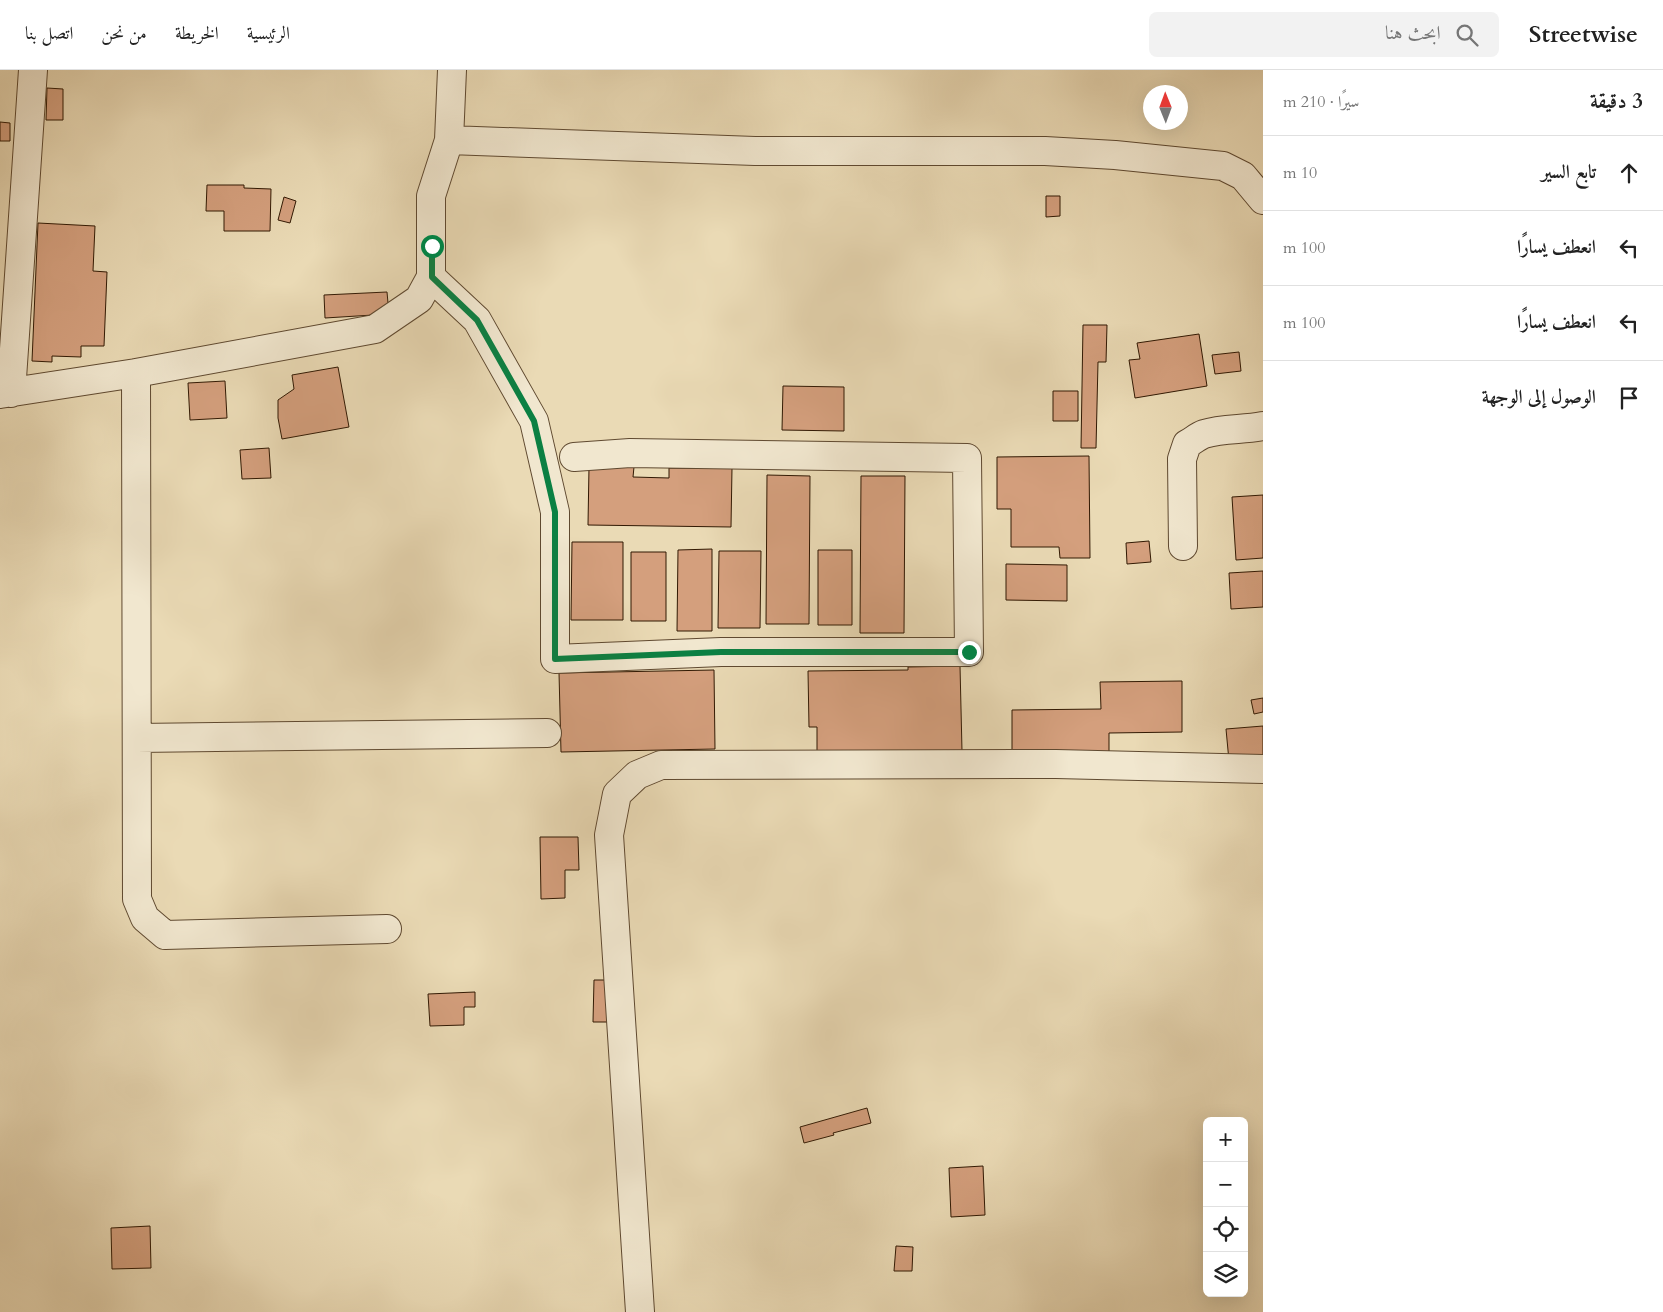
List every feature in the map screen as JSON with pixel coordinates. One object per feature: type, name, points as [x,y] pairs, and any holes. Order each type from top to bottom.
[{"type":"street","points":[[33,70],[5,394],[136,373],[375,329],[426,288],[431,196],[449,140],[452,70]]},
{"type":"street","points":[[449,140],[755,151],[1045,151],[1115,155],[1223,166],[1243,176],[1263,200]]},
{"type":"street","points":[[426,288],[453,298],[477,320],[534,421],[555,512],[555,659],[721,652],[969,652],[967,458],[630,453],[574,458]]},
{"type":"street","points":[[136,373],[136,899],[145,918],[165,935],[386,929]]},
{"type":"street","points":[[1183,546],[1182,459],[1187,444],[1203,434],[1263,426]]},
{"type":"street","points":[[137,738],[546,733]]},
{"type":"street","points":[[640,1312],[609,835],[617,794],[637,775],[661,765],[1056,764],[1263,769]]},
{"type":"building","points":[[47,88],[63,89],[63,120],[46,120]]},
{"type":"building","points":[[0,122],[10,123],[10,141],[0,141]]},
{"type":"building","points":[[207,185],[244,185],[244,188],[271,189],[270,231],[224,231],[224,211],[206,211]]},
{"type":"building","points":[[1046,196],[1060,196],[1060,216],[1046,217]]},
{"type":"building","points":[[284,197],[296,201],[290,223],[278,220]]},
{"type":"building","points":[[38,223],[95,226],[93,271],[107,272],[104,346],[81,346],[81,357],[52,356],[52,362],[32,361]]},
{"type":"building","points":[[387,292],[389,314],[325,318],[324,295]]},
{"type":"building","points":[[1083,325],[1107,325],[1106,362],[1098,362],[1096,448],[1081,448]]},
{"type":"building","points":[[1199,334],[1207,386],[1135,398],[1129,360],[1140,359],[1137,343]]},
{"type":"building","points":[[1239,352],[1241,371],[1215,374],[1212,355]]},
{"type":"building","points":[[338,367],[349,427],[282,439],[278,418],[278,400],[294,389],[292,375]]},
{"type":"building","points":[[225,381],[227,418],[190,420],[188,383]]},
{"type":"building","points":[[783,386],[844,387],[844,431],[782,430]]},
{"type":"building","points":[[1053,391],[1078,391],[1078,421],[1053,421]]},
{"type":"building","points":[[269,448],[271,478],[242,479],[240,450]]},
{"type":"building","points":[[1089,456],[1090,558],[1060,558],[1059,547],[1011,547],[1011,509],[997,509],[997,457]]},
{"type":"building","points":[[589,467],[634,467],[633,477],[669,478],[669,468],[732,468],[731,527],[588,525]]},
{"type":"building","points":[[767,475],[810,476],[809,624],[766,624]]},
{"type":"building","points":[[861,476],[905,476],[904,633],[860,633]]},
{"type":"building","points":[[1263,495],[1263,558],[1236,560],[1232,497]]},
{"type":"building","points":[[1149,541],[1151,562],[1127,564],[1126,543]]},
{"type":"building","points":[[572,542],[623,542],[623,620],[571,620]]},
{"type":"building","points":[[712,549],[712,631],[677,631],[678,550]]},
{"type":"building","points":[[818,550],[852,550],[852,625],[818,625]]},
{"type":"building","points":[[719,551],[761,551],[760,628],[718,628]]},
{"type":"building","points":[[631,552],[666,552],[666,621],[631,621]]},
{"type":"building","points":[[1006,564],[1067,565],[1067,601],[1006,600]]},
{"type":"building","points":[[1263,571],[1263,607],[1231,609],[1229,573]]},
{"type":"building","points":[[960,666],[962,751],[817,753],[817,727],[809,727],[808,671],[908,670],[908,667]]},
{"type":"building","points":[[714,670],[715,749],[561,752],[559,673]]},
{"type":"building","points":[[1182,681],[1182,732],[1109,733],[1109,754],[1012,754],[1012,710],[1101,709],[1100,682]]},
{"type":"building","points":[[1263,698],[1263,712],[1254,714],[1251,700]]},
{"type":"building","points":[[1263,726],[1263,758],[1229,761],[1226,729]]},
{"type":"building","points":[[540,837],[578,837],[579,870],[565,870],[565,898],[541,899]]},
{"type":"building","points":[[594,980],[629,980],[628,1022],[593,1022]]},
{"type":"building","points":[[475,992],[475,1007],[464,1007],[464,1025],[430,1026],[428,994]]},
{"type":"building","points":[[867,1108],[871,1123],[804,1143],[800,1127]]},
{"type":"building","points":[[983,1166],[985,1215],[951,1217],[949,1168]]},
{"type":"building","points":[[150,1226],[151,1268],[112,1269],[111,1228]]},
{"type":"building","points":[[896,1246],[913,1247],[912,1271],[894,1271]]},
{"type":"route","points":[[432,246],[432,277],[477,320],[534,421],[555,512],[555,659],[721,652],[969,652]]}]
